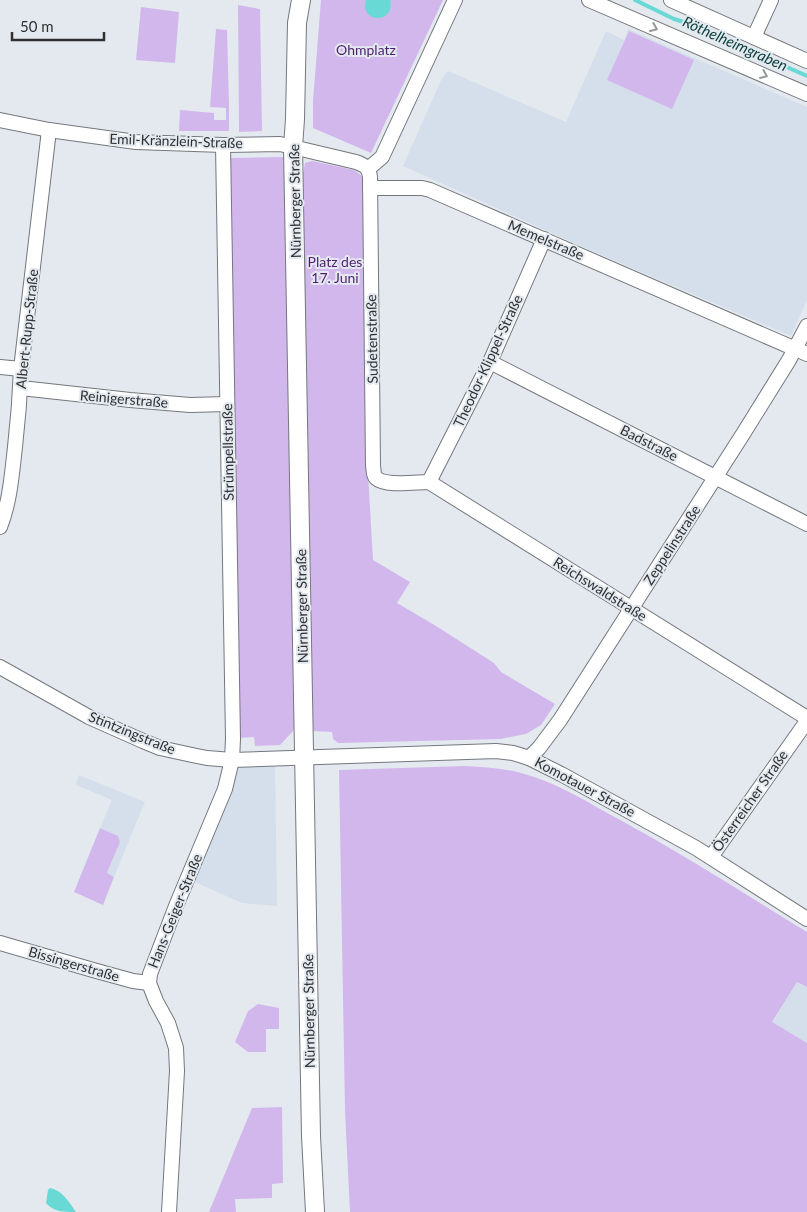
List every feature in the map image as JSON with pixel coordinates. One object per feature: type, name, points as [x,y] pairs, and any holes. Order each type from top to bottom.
[{"type":"street","name":"Nürnberger Straße","points":[[301,0],[296,23],[293,147],[304,758],[315,1212]]},
{"type":"street","points":[[368,169],[382,157],[455,0]]},
{"type":"street","points":[[590,0],[807,94]]},
{"type":"street","points":[[670,0],[807,60]]},
{"type":"street","points":[[754,37],[771,0]]},
{"type":"street","name":"Emil-Kränzlein-Straße","points":[[0,120],[48,130],[136,142],[223,145],[273,143],[293,147]]},
{"type":"street","name":"Albert-Rupp-Straße","points":[[0,527],[13,469],[21,369],[48,130]]},
{"type":"street","name":"Strümpellstraße","points":[[223,145],[232,760]]},
{"type":"street","points":[[293,147],[364,165],[368,169],[370,188]]},
{"type":"street","name":"Memelstraße","points":[[370,188],[422,188],[430,190],[801,351]]},
{"type":"street","name":"Sudetenstraße","points":[[370,188],[374,474],[377,478],[387,483],[429,482]]},
{"type":"street","name":"Theodor-Klippel-Straße","points":[[429,482],[490,362],[544,239]]},
{"type":"street","name":"Zeppelinstraße","points":[[529,758],[560,720],[743,434],[801,351],[807,326]]},
{"type":"street","name":"Badstraße","points":[[490,362],[807,524]]},
{"type":"street","points":[[0,367],[21,369]]},
{"type":"street","name":"Reinigerstraße","points":[[20,388],[130,400],[190,404],[227,404]]},
{"type":"street","name":"Reichswaldstraße","points":[[429,482],[632,608],[807,720]]},
{"type":"street","name":"Stintzingstraße","points":[[0,667],[90,717],[150,744],[171,751],[192,756],[232,760],[304,758]]},
{"type":"street","name":"Österreicher Straße","points":[[711,858],[807,720]]},
{"type":"street","name":"Komotauer Straße","points":[[304,758],[496,751],[513,753],[529,758],[696,848],[807,919]]},
{"type":"street","name":"Hans-Geiger-Straße","points":[[169,1212],[177,1071],[176,1048],[168,1023],[149,983],[150,974],[225,789],[232,760]]},
{"type":"street","name":"Bissingerstraße","points":[[1,945],[133,981],[149,983]]},
{"type":"shaded area","points":[[628,29],[807,107],[807,300],[791,336],[576,244],[403,166],[442,78],[448,71],[566,122],[606,31],[624,40]]},
{"type":"shaded area","points":[[275,758],[277,906],[242,903],[188,879],[232,760]]},
{"type":"shaded area","points":[[79,775],[145,802],[114,877],[107,874],[120,842],[118,836],[100,828],[112,800],[76,785]]},
{"type":"shaded area","points":[[797,982],[807,987],[807,1043],[772,1023]]},
{"type":"green space","name":"Ohmplatz","points":[[321,0],[443,0],[371,153],[313,128],[313,101]]},
{"type":"green space","points":[[238,5],[260,9],[262,131],[239,132]]},
{"type":"green space","points":[[141,7],[179,12],[175,63],[136,60]]},
{"type":"green space","points":[[216,29],[227,30],[229,131],[179,131],[180,110],[214,113],[214,120],[226,120],[226,108],[210,107]]},
{"type":"green space","points":[[629,31],[694,60],[672,109],[607,80]]},
{"type":"green space","points":[[284,157],[295,729],[280,745],[255,746],[254,737],[239,738],[232,345],[231,158]]},
{"type":"green space","name":"Platz des 17. Juni","points":[[312,161],[354,170],[366,177],[368,473],[373,560],[410,582],[397,603],[494,663],[501,672],[555,704],[541,725],[526,734],[500,739],[338,743],[333,739],[332,732],[313,731],[303,174],[305,163]]},
{"type":"green space","points":[[465,766],[514,771],[533,776],[567,791],[661,843],[807,932],[807,987],[797,982],[772,1022],[807,1043],[807,1212],[350,1212],[345,1111],[339,770]]},
{"type":"green space","points":[[100,828],[118,836],[120,842],[107,873],[114,877],[103,905],[74,892]]},
{"type":"green space","points":[[258,1004],[279,1008],[279,1029],[266,1029],[266,1052],[248,1052],[235,1042],[248,1011]]},
{"type":"green space","points":[[282,1107],[283,1183],[272,1184],[272,1198],[235,1199],[236,1212],[209,1212],[252,1108]]},
{"type":"water","points":[[366,0],[390,0],[388,13],[383,17],[372,17],[365,8]]},
{"type":"water","points":[[50,1188],[62,1194],[76,1212],[59,1211],[49,1206],[46,1203]]},
{"type":"waterway","name":"Röthelheimgraben","points":[[635,0],[674,19],[706,29],[807,76]]}]
